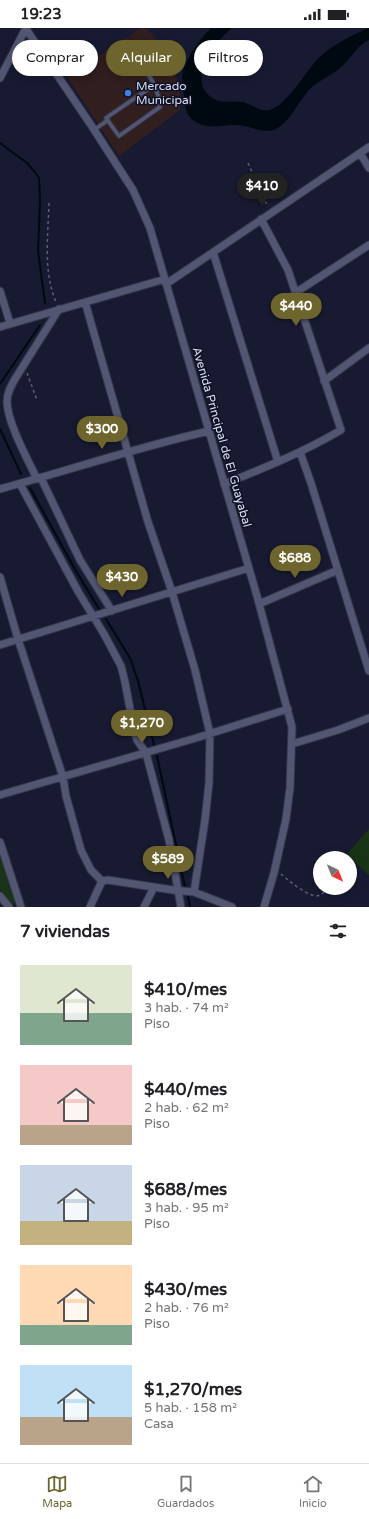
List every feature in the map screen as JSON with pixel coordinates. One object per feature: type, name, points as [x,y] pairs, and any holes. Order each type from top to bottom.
[{"type":"street","points":[[0,78],[26,28]]},
{"type":"street","name":"Avenida Principal de El Guayabal","points":[[26,28],[139,201],[150,228],[249,568],[288,709],[292,727],[288,807],[275,870],[264,907]]},
{"type":"street","points":[[0,327],[59,309],[165,282],[213,252],[369,147]]},
{"type":"street","points":[[360,153],[369,168]]},
{"type":"street","points":[[224,484],[300,452],[341,430],[288,270],[261,219]]},
{"type":"street","points":[[295,293],[369,245]]},
{"type":"street","points":[[213,252],[278,462]]},
{"type":"street","points":[[0,291],[10,323]]},
{"type":"street","points":[[85,302],[148,522],[172,592],[195,670],[210,734],[209,783],[194,892]]},
{"type":"street","points":[[59,309],[10,388],[7,401],[8,407],[14,429],[80,560],[112,611]]},
{"type":"street","points":[[324,381],[369,348]]},
{"type":"street","points":[[0,489],[39,479],[166,441],[209,431]]},
{"type":"street","points":[[300,452],[369,671]]},
{"type":"street","points":[[20,484],[121,666],[134,730],[137,740],[146,753],[169,840],[181,907]]},
{"type":"street","points":[[0,645],[249,568]]},
{"type":"street","points":[[259,604],[338,570]]},
{"type":"street","points":[[0,577],[18,639],[63,777],[66,796],[81,850],[91,870],[102,881]]},
{"type":"street","points":[[0,795],[210,734],[288,709]]},
{"type":"street","points":[[292,744],[338,730],[369,718]]},
{"type":"street","points":[[0,842],[21,907]]},
{"type":"street","points":[[102,881],[108,880],[194,892],[232,907]]},
{"type":"street","points":[[90,907],[102,881]]},
{"type":"street","points":[[144,907],[154,887]]},
{"type":"street","points":[[0,896],[9,907]]},
{"type":"lane","points":[[148,76],[154,85],[159,97],[160,107],[119,136],[106,118],[154,85]]},
{"type":"lane","points":[[94,130],[108,120]]},
{"type":"path","points":[[248,163],[270,213]]},
{"type":"path","points":[[49,203],[48,270],[50,283],[59,309]]},
{"type":"path","points":[[24,365],[37,400]]},
{"type":"path","points":[[275,870],[304,891],[315,896],[318,895]]},
{"type":"shaded area","name":"Mercado Municipal","points":[[141,28],[146,28],[156,40],[123,40]]},
{"type":"shaded area","points":[[211,28],[232,28],[220,40],[201,40]]},
{"type":"shaded area","points":[[369,28],[369,40],[360,46],[339,69],[312,87],[290,117],[281,126],[271,131],[242,125],[209,126],[198,123],[191,118],[187,113],[185,104],[182,77],[186,76],[186,63],[194,50],[194,76],[202,76],[202,84],[206,93],[219,101],[243,102],[259,109],[269,110],[283,102],[323,54],[333,46]]},
{"type":"shaded area","name":"Mercado Municipal","points":[[106,51],[106,76],[176,76],[180,96],[180,110],[119,156],[67,77],[98,76],[98,56]]},
{"type":"green space","points":[[369,829],[369,875],[357,865],[357,851],[350,851]]},
{"type":"green space","points":[[0,855],[15,897],[15,902],[13,904],[10,904],[0,891]]},
{"type":"waterway","points":[[0,143],[27,163],[39,178],[40,203],[38,251],[45,303]]},
{"type":"waterway","points":[[0,384],[40,325]]},
{"type":"waterway","points":[[0,429],[21,474]]},
{"type":"waterway","points":[[30,488],[99,609]]},
{"type":"waterway","points":[[106,619],[130,658],[138,681],[154,745]]},
{"type":"waterway","points":[[157,756],[185,887]]},
{"type":"waterway","points":[[188,897],[190,907]]},
{"type":"place","name":"Mercado Municipal","points":[[128,93]]}]
